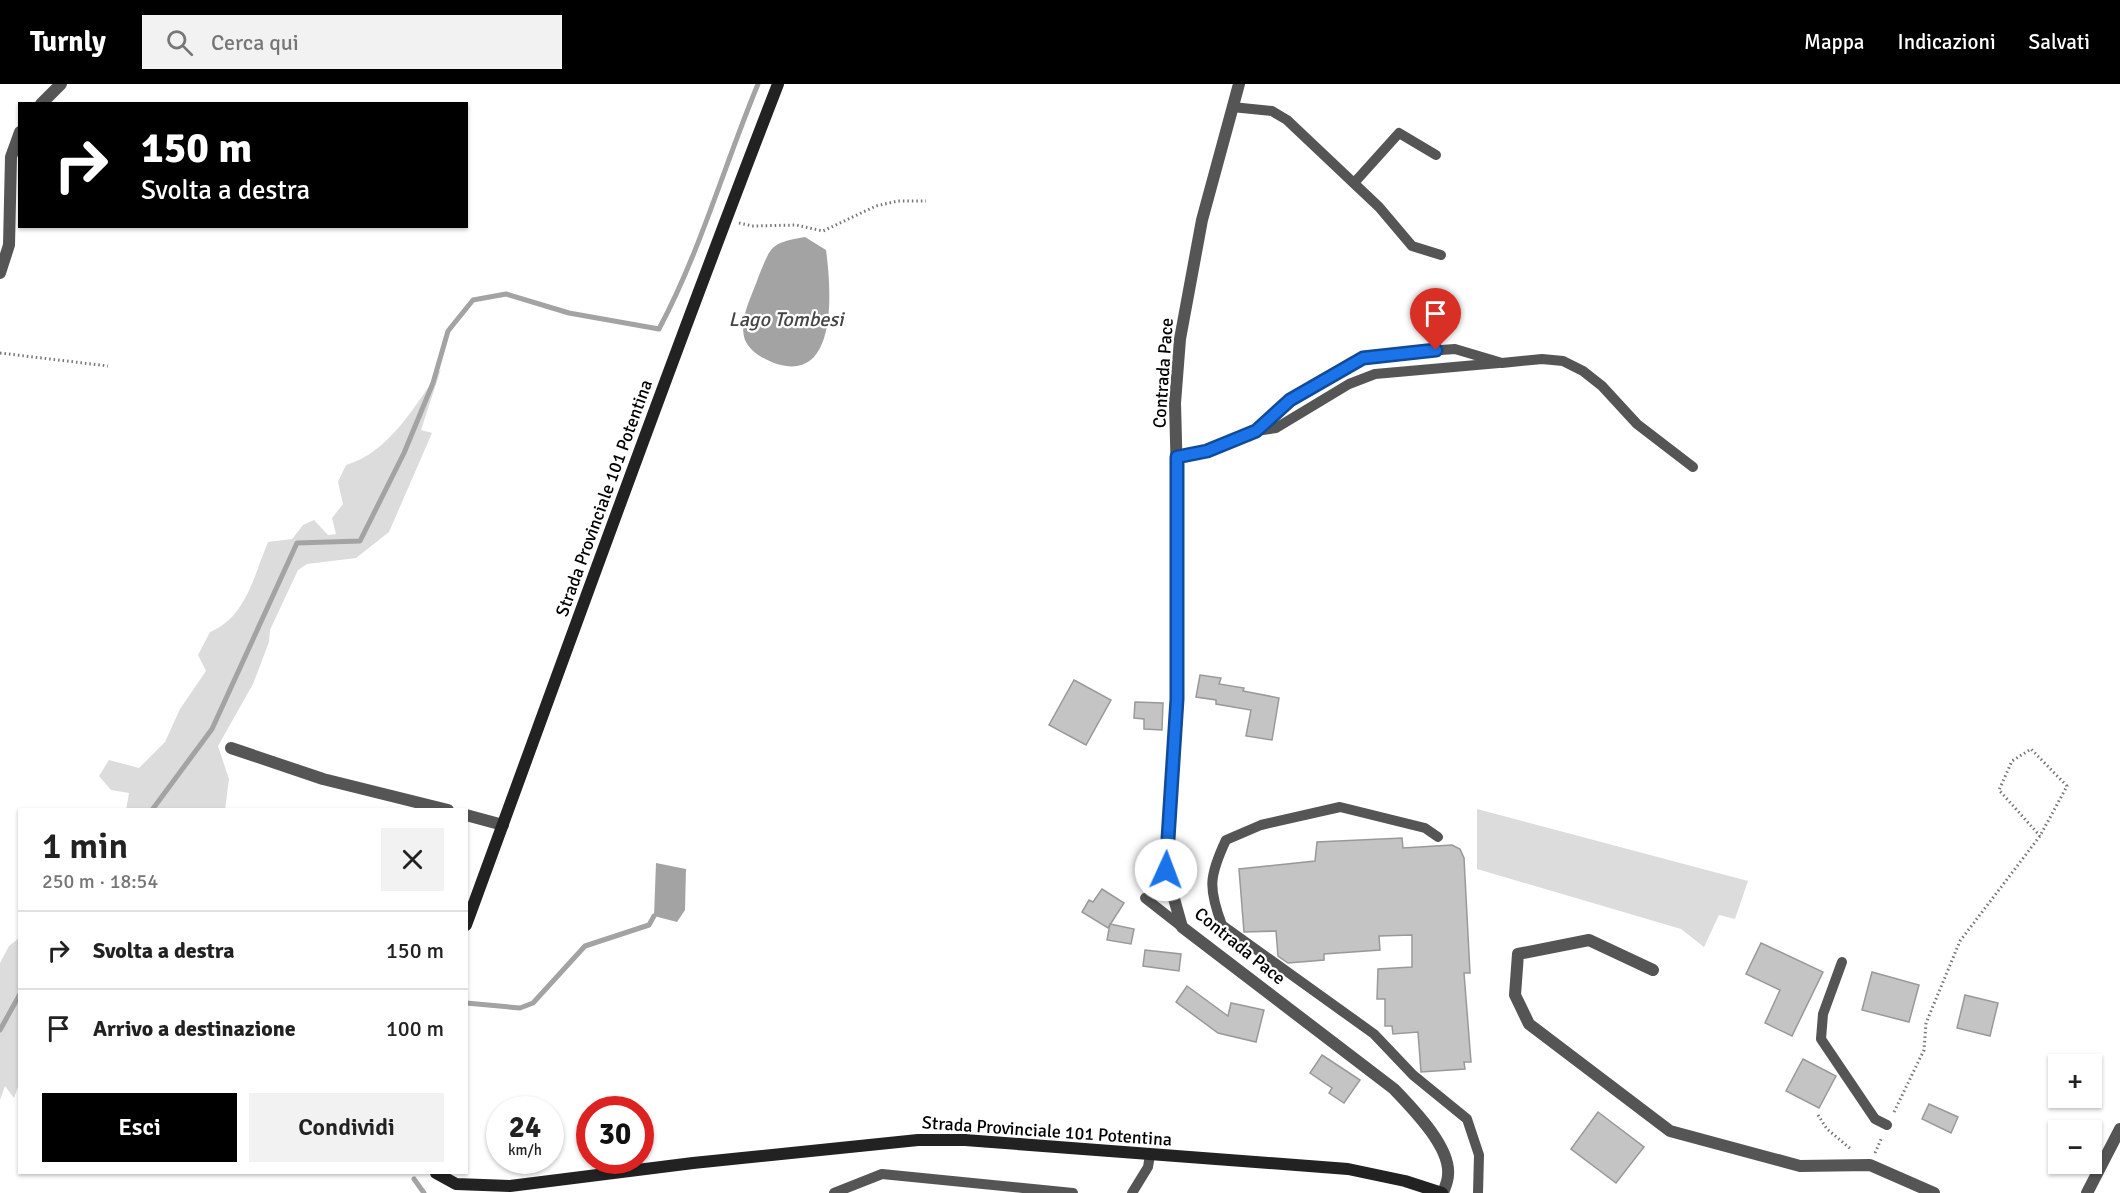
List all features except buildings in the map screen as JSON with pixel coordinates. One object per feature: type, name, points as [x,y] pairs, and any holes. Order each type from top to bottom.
[{"type":"main road","name":"Strada Provinciale 101 Potentina","points":[[468,920],[682,332],[778,84]]},
{"type":"main road","name":"Strada Provinciale 101 Potentina","points":[[438,1174],[456,1184],[510,1186],[693,1162],[918,1140],[965,1140],[1348,1169],[1405,1180],[1443,1193]]},
{"type":"street","points":[[42,102],[61,84]]},
{"type":"street","name":"Contrada Pace","points":[[1239,84],[1202,220],[1180,339],[1175,403],[1177,699],[1166,870],[1182,927],[1394,1089],[1419,1116],[1443,1151],[1449,1173],[1443,1193]]},
{"type":"street","points":[[0,273],[9,245],[11,157],[18,138]]},
{"type":"street","points":[[231,748],[323,779],[440,808]]},
{"type":"street","points":[[468,816],[503,825]]},
{"type":"street","points":[[1653,970],[1589,940],[1518,954],[1515,995],[1529,1024],[1670,1131],[1800,1166],[1870,1165],[1934,1193]]},
{"type":"street","points":[[2087,1193],[2120,1129]]},
{"type":"lane","points":[[1232,107],[1272,111],[1287,120],[1379,207],[1412,246],[1442,255]]},
{"type":"lane","points":[[1354,183],[1399,133],[1436,155]]},
{"type":"lane","points":[[1256,431],[1290,400],[1363,358],[1385,354],[1455,349],[1503,363]]},
{"type":"lane","points":[[1177,457],[1207,451],[1256,431],[1276,428],[1349,384],[1375,374],[1542,359],[1563,361],[1584,371],[1602,386],[1637,424],[1693,467]]},
{"type":"lane","points":[[1438,837],[1425,828],[1340,807],[1261,825],[1226,840],[1212,869],[1213,900],[1222,925],[1374,1034],[1413,1076],[1467,1119],[1479,1155],[1478,1193]]},
{"type":"lane","points":[[1145,898],[1182,927]]},
{"type":"lane","points":[[1842,962],[1823,1014],[1821,1039],[1875,1119],[1887,1125]]},
{"type":"lane","points":[[1132,1193],[1148,1167],[1150,1155]]},
{"type":"lane","points":[[834,1193],[882,1174],[1073,1193]]},
{"type":"path","points":[[727,218],[753,226],[796,225],[823,231],[876,206],[898,201],[926,201]]},
{"type":"path","points":[[0,353],[108,366]]},
{"type":"path","points":[[1818,1115],[1827,1129],[1870,1165],[1924,1050],[1926,1023],[1960,941],[2040,836],[2067,786],[2031,749],[2012,761],[2000,790],[2040,836]]},
{"type":"shaded area","points":[[441,369],[421,430],[432,433],[389,532],[356,558],[307,564],[298,570],[270,630],[269,642],[253,684],[218,746],[229,779],[225,808],[126,808],[129,793],[111,790],[99,776],[109,760],[139,768],[165,742],[180,709],[206,671],[198,655],[210,632],[232,617],[240,606],[253,581],[268,542],[292,539],[303,525],[314,520],[328,535],[336,534],[332,518],[343,504],[338,482],[346,465],[375,450],[388,439],[411,412]]},
{"type":"shaded area","points":[[1477,809],[1748,881],[1735,919],[1719,915],[1704,947],[1681,929],[1477,869]]},
{"type":"shaded area","points":[[18,939],[18,1087],[14,1098],[5,1086],[0,1100],[0,963],[9,946]]},
{"type":"water","name":"Lago Tombesi","points":[[805,237],[826,250],[829,286],[827,328],[821,346],[812,359],[797,366],[777,364],[758,355],[747,344],[743,332],[744,316],[769,253],[778,244]]},
{"type":"water","points":[[656,863],[686,869],[685,910],[677,922],[654,916]]},
{"type":"waterway","points":[[153,808],[212,729],[297,543],[360,541],[404,453],[433,383],[448,331],[473,300],[506,294],[569,313],[659,329],[687,270],[758,84]]},
{"type":"waterway","points":[[468,1003],[520,1008],[533,1003],[585,946],[649,925],[654,916]]},
{"type":"waterway","points":[[0,1030],[18,998]]},
{"type":"waterway","points":[[414,1179],[424,1193]]},
{"type":"route","points":[[1166,870],[1177,699],[1177,457],[1207,451],[1256,431],[1290,400],[1363,358],[1436,350]]}]
